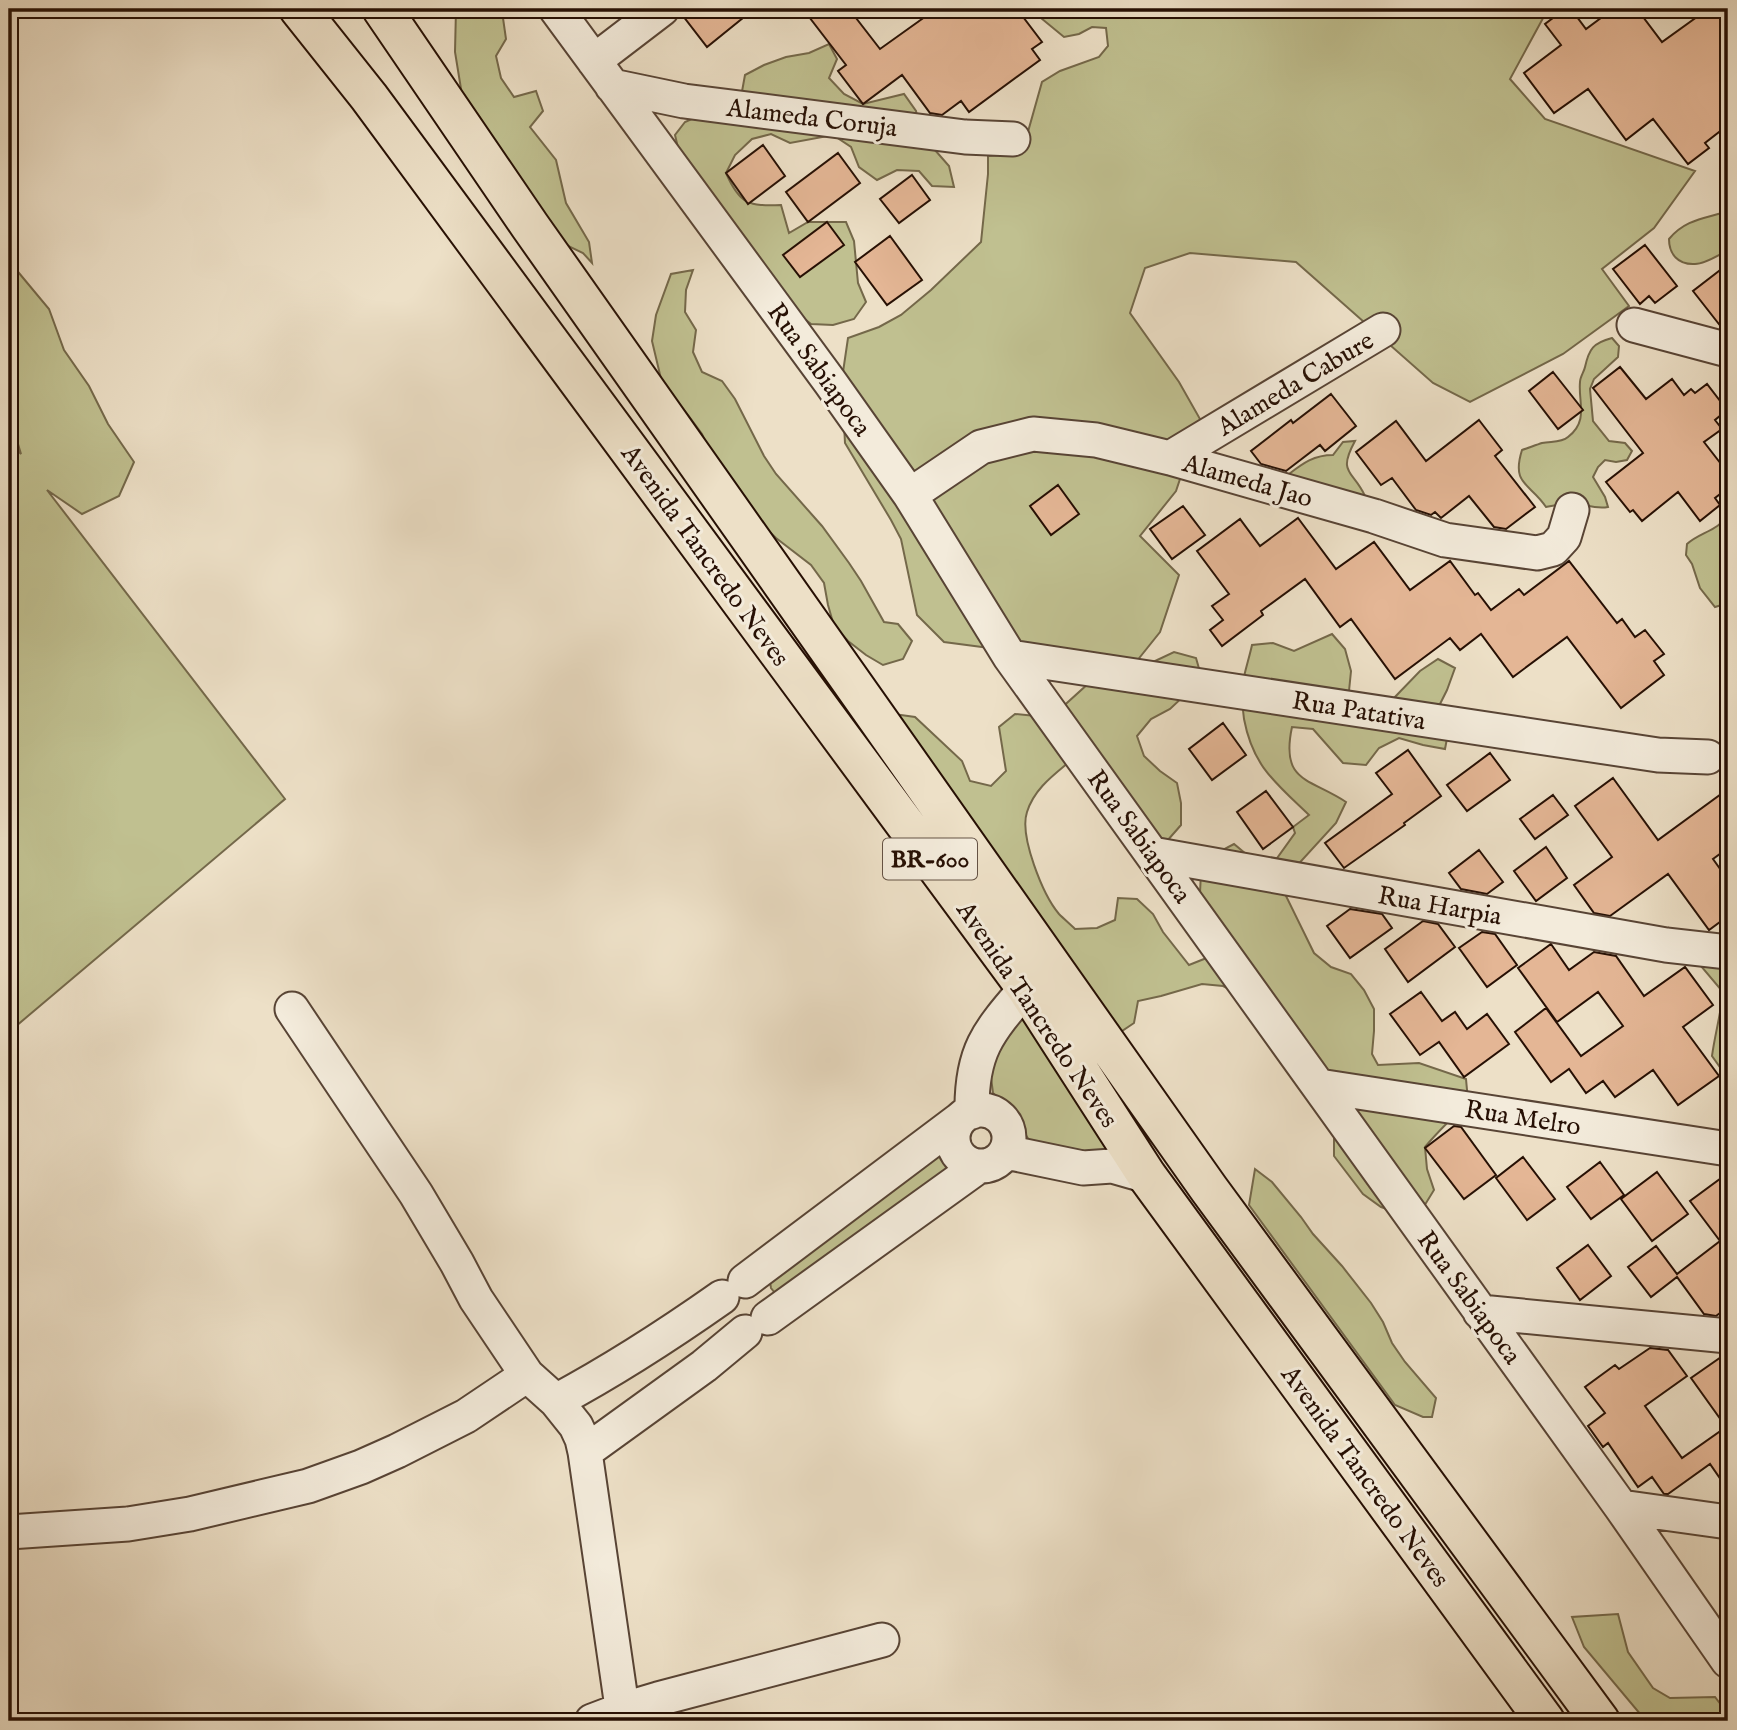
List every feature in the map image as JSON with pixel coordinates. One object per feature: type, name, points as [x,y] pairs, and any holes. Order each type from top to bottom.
[{"type":"main road","points":[[273,9],[369,97]]},
{"type":"main road","name":"Avenida Tancredo Neves","points":[[299,9],[369,97],[1026,988],[1147,1176],[1545,1721]]},
{"type":"main road","name":"Avenida Tancredo Neves","points":[[382,9],[538,237],[1209,1189],[1600,1721]]},
{"type":"main road","points":[[388,9],[416,57]]},
{"type":"street","name":"Rua Sabiapoca","points":[[556,9],[911,495],[1010,657],[1621,1507],[1728,1661]]},
{"type":"street","points":[[603,74],[662,9]]},
{"type":"street","name":"Alameda Coruja","points":[[603,74],[684,101],[952,135],[1013,139]]},
{"type":"street","points":[[1634,325],[1728,351]]},
{"type":"street","name":"Alameda Cabure","points":[[1170,458],[1383,330]]},
{"type":"street","name":"Alameda Jao","points":[[911,495],[981,447],[1033,434],[1096,440],[1170,458],[1374,516],[1445,540],[1537,553],[1553,549],[1564,537],[1573,510]]},
{"type":"street","name":"Rua Patativa","points":[[1010,657],[1658,755],[1708,757]]},
{"type":"street","name":"Rua Harpia","points":[[1152,854],[1666,946],[1728,952]]},
{"type":"street","points":[[1026,988],[995,1024],[979,1055],[966,1116],[955,1129],[955,1149],[969,1164],[992,1159],[1083,1168],[1112,1166],[1147,1176]]},
{"type":"street","points":[[292,1009],[416,1194],[476,1299],[527,1375],[568,1414],[582,1439],[612,1717],[881,1640]]},
{"type":"street","name":"Rua Melro","points":[[1319,1086],[1728,1149]]},
{"type":"street","points":[[556,1401],[612,1370],[733,1289],[966,1116],[982,1111],[991,1112],[1006,1124],[1009,1143],[992,1159],[757,1325],[585,1452]]},
{"type":"street","points":[[754,1282],[767,1293],[771,1310],[757,1325],[737,1331],[724,1321],[720,1306],[733,1289],[754,1282]]},
{"type":"street","points":[[1480,1312],[1728,1336]]},
{"type":"street","points":[[9,1532],[128,1524],[190,1514],[308,1486],[397,1451],[466,1416],[527,1375]]},
{"type":"street","points":[[1621,1507],[1728,1522]]},
{"type":"green space","points":[[456,9],[498,9],[503,18],[506,39],[496,56],[501,78],[514,97],[536,91],[543,111],[530,127],[556,160],[566,203],[589,242],[592,263],[583,253],[564,244],[462,95],[455,52]]},
{"type":"green space","points":[[1030,9],[1503,9],[1514,16],[1516,9],[1548,9],[1510,79],[1545,119],[1695,171],[1654,228],[1602,269],[1629,306],[1563,354],[1470,402],[1433,383],[1296,262],[1190,253],[1145,268],[1130,313],[1179,382],[1200,419],[1176,491],[1140,536],[1179,575],[1160,632],[1132,667],[944,642],[917,615],[901,539],[845,443],[844,424],[838,406],[848,338],[879,327],[901,315],[981,242],[988,156],[1022,153],[1042,82],[1060,71],[1099,57],[1108,46],[1106,28],[1092,27],[1079,34],[1064,37]]},
{"type":"green space","points":[[829,44],[837,59],[829,78],[844,94],[863,104],[904,94],[916,111],[920,133],[949,166],[954,187],[932,186],[919,171],[897,170],[877,180],[859,167],[851,147],[833,135],[790,143],[771,134],[752,139],[735,155],[726,173],[736,192],[753,204],[781,205],[789,233],[808,222],[846,222],[854,241],[858,283],[866,302],[854,319],[833,325],[811,324],[796,312],[769,271],[753,256],[679,152],[675,135],[685,122],[741,97],[745,75],[764,65],[809,53]]},
{"type":"green space","points":[[1722,213],[1728,214],[1728,250],[1699,264],[1684,263],[1676,258],[1669,239],[1675,233],[1693,222]]},
{"type":"green space","points":[[9,261],[49,309],[64,350],[89,386],[108,424],[134,462],[119,496],[82,514],[47,490],[285,799],[9,1032],[9,440],[21,454],[9,414]]},
{"type":"green space","points":[[693,270],[686,290],[685,312],[696,330],[693,352],[702,372],[722,381],[735,399],[776,474],[822,526],[849,563],[884,622],[898,624],[912,641],[903,659],[883,665],[848,641],[834,626],[824,583],[811,565],[776,538],[746,509],[721,476],[702,434],[662,383],[652,341],[656,315],[671,274]]},
{"type":"green space","points":[[1612,338],[1619,346],[1618,357],[1594,379],[1590,389],[1593,421],[1609,441],[1625,443],[1632,451],[1627,460],[1605,460],[1593,477],[1608,507],[1571,503],[1546,507],[1521,477],[1519,462],[1522,450],[1562,440],[1574,431],[1580,418],[1580,380],[1588,356],[1600,342]]},
{"type":"green space","points":[[1355,441],[1347,466],[1365,496],[1357,503],[1285,477],[1313,459],[1333,455],[1343,442]]},
{"type":"green space","points":[[1728,514],[1728,597],[1725,604],[1715,607],[1700,588],[1686,555],[1687,544],[1720,524]]},
{"type":"green space","points":[[1332,634],[1345,649],[1351,671],[1349,691],[1357,711],[1392,700],[1420,671],[1438,659],[1455,668],[1437,710],[1449,728],[1445,749],[1399,738],[1379,748],[1366,765],[1343,763],[1313,729],[1292,727],[1289,745],[1290,759],[1301,776],[1346,802],[1336,823],[1292,871],[1285,894],[1314,953],[1331,967],[1351,974],[1364,990],[1374,1009],[1372,1054],[1378,1065],[1419,1063],[1466,1079],[1468,1101],[1425,1147],[1427,1169],[1434,1190],[1423,1208],[1402,1214],[1381,1207],[1363,1194],[1334,1156],[1334,1134],[1244,996],[1223,986],[1202,984],[1138,1001],[1134,1023],[1116,1035],[894,714],[915,717],[962,761],[970,781],[991,786],[1006,771],[999,727],[1015,714],[1036,716],[1058,711],[1089,683],[1153,662],[1174,652],[1196,658],[1202,679],[1170,709],[1151,719],[1137,736],[1144,756],[1177,783],[1181,825],[1167,841],[1145,844],[1068,763],[1039,791],[1030,804],[1025,822],[1029,850],[1046,893],[1059,914],[1075,929],[1097,928],[1115,920],[1118,898],[1137,899],[1153,914],[1163,932],[1189,965],[1209,957],[1200,893],[1201,872],[1213,855],[1234,844],[1252,859],[1270,868],[1295,833],[1293,827],[1309,815],[1268,773],[1253,750],[1248,736],[1242,691],[1252,645],[1273,643],[1294,651]]},
{"type":"green space","points":[[1728,936],[1728,1088],[1724,1073],[1712,1056],[1723,992],[1695,959]]},
{"type":"green space","points":[[1024,1011],[1124,1151],[1110,1158],[1033,1147],[1017,1120],[993,1093],[991,1064]]},
{"type":"green space","points":[[943,1152],[950,1157],[954,1166],[775,1293],[770,1282]]},
{"type":"green space","points":[[1255,1169],[1272,1182],[1371,1303],[1405,1362],[1436,1398],[1432,1417],[1423,1417],[1395,1405],[1249,1205]]},
{"type":"green space","points":[[1618,1614],[1628,1652],[1653,1688],[1670,1698],[1715,1697],[1728,1714],[1728,1721],[1646,1721],[1584,1647],[1572,1617]]},
{"type":"building","points":[[681,9],[754,9],[707,47],[680,12]]},
{"type":"building","points":[[803,9],[849,9],[880,49],[936,9],[1017,9],[1042,42],[1032,49],[1040,60],[969,112],[961,101],[942,115],[930,113],[902,75],[863,104],[838,71],[846,65]]},
{"type":"building","points":[[1565,9],[1571,9],[1586,29],[1613,9],[1637,9],[1662,42],[1708,9],[1722,9],[1728,17],[1728,125],[1705,143],[1709,148],[1688,164],[1653,119],[1626,140],[1588,89],[1554,113],[1524,73],[1561,45],[1545,24]]},
{"type":"building","points":[[763,145],[785,176],[748,204],[726,173]]},
{"type":"building","points":[[838,153],[860,183],[808,222],[786,192]]},
{"type":"building","points":[[912,175],[930,200],[899,223],[880,199]]},
{"type":"building","points":[[827,222],[844,245],[800,277],[783,255]]},
{"type":"building","points":[[890,236],[922,280],[887,305],[855,262]]},
{"type":"building","points":[[1645,245],[1677,286],[1655,303],[1649,296],[1640,304],[1613,269]]},
{"type":"building","points":[[1728,264],[1728,330],[1722,328],[1693,291]]},
{"type":"building","points":[[1620,367],[1646,399],[1672,379],[1684,395],[1691,389],[1695,393],[1707,384],[1727,410],[1715,420],[1722,429],[1704,442],[1728,473],[1728,488],[1715,498],[1720,505],[1700,521],[1678,492],[1642,521],[1633,510],[1630,512],[1606,482],[1643,453],[1593,388]]},
{"type":"building","points":[[1553,372],[1583,410],[1558,429],[1529,391]]},
{"type":"building","points":[[1331,394],[1356,426],[1325,451],[1320,445],[1286,471],[1261,464],[1251,451]]},
{"type":"building","points":[[1479,420],[1502,450],[1495,456],[1535,507],[1506,529],[1494,527],[1469,496],[1441,518],[1435,512],[1431,515],[1416,510],[1392,478],[1381,485],[1356,452],[1396,421],[1426,461]]},
{"type":"building","points":[[1058,485],[1079,514],[1051,535],[1030,506]]},
{"type":"building","points":[[1183,506],[1205,535],[1172,559],[1150,529]]},
{"type":"building","points":[[1298,518],[1336,569],[1374,542],[1410,590],[1450,561],[1475,595],[1478,593],[1491,610],[1519,589],[1524,595],[1569,561],[1617,623],[1622,619],[1635,637],[1645,630],[1664,654],[1654,661],[1664,675],[1621,708],[1567,637],[1513,677],[1481,634],[1460,650],[1450,638],[1395,679],[1351,619],[1340,627],[1305,579],[1261,611],[1263,615],[1222,646],[1210,630],[1223,620],[1212,606],[1229,594],[1197,551],[1240,519],[1260,546]]},
{"type":"building","points":[[1223,723],[1246,755],[1212,780],[1189,749]]},
{"type":"building","points":[[1408,750],[1441,796],[1344,868],[1325,843],[1392,794],[1376,773]]},
{"type":"building","points":[[1490,753],[1510,780],[1467,811],[1447,785]]},
{"type":"building","points":[[1613,778],[1658,840],[1728,789],[1728,848],[1713,859],[1728,880],[1728,916],[1709,930],[1668,874],[1610,916],[1594,913],[1574,885],[1612,857],[1575,806]]},
{"type":"building","points":[[1266,791],[1293,827],[1263,849],[1237,812]]},
{"type":"building","points":[[1553,795],[1568,815],[1535,839],[1520,819]]},
{"type":"building","points":[[1546,847],[1567,878],[1536,901],[1514,871]]},
{"type":"building","points":[[1479,850],[1503,882],[1487,894],[1461,889],[1449,873]]},
{"type":"building","points":[[1350,909],[1382,914],[1392,928],[1350,958],[1327,926]]},
{"type":"building","points":[[1423,921],[1438,924],[1455,947],[1408,982],[1385,949]]},
{"type":"building","points":[[1482,932],[1495,934],[1517,965],[1487,987],[1459,948]]},
{"type":"building","points":[[1551,944],[1569,970],[1594,952],[1616,956],[1644,996],[1685,967],[1713,1005],[1683,1027],[1719,1076],[1678,1105],[1653,1070],[1615,1097],[1603,1081],[1586,1093],[1569,1069],[1551,1082],[1515,1032],[1546,1008],[1581,1056],[1623,1026],[1598,992],[1557,1022],[1518,968]]},
{"type":"building","points":[[1421,992],[1442,1021],[1455,1012],[1467,1029],[1487,1014],[1509,1044],[1464,1077],[1439,1042],[1420,1055],[1390,1014]]},
{"type":"building","points":[[1454,1126],[1461,1127],[1496,1175],[1464,1199],[1425,1148]]},
{"type":"building","points":[[1523,1157],[1555,1199],[1527,1220],[1496,1178]]},
{"type":"building","points":[[1600,1162],[1624,1195],[1591,1219],[1567,1187]]},
{"type":"building","points":[[1657,1172],[1688,1214],[1652,1241],[1621,1199]]},
{"type":"building","points":[[1728,1173],[1728,1307],[1716,1316],[1704,1314],[1677,1277],[1651,1297],[1628,1267],[1656,1246],[1677,1274],[1720,1241],[1690,1201]]},
{"type":"building","points":[[1588,1245],[1611,1276],[1580,1300],[1557,1268]]},
{"type":"building","points":[[1650,1348],[1668,1350],[1687,1376],[1645,1406],[1682,1458],[1726,1427],[1691,1378],[1724,1355],[1728,1355],[1728,1490],[1710,1464],[1668,1494],[1664,1494],[1652,1477],[1638,1487],[1608,1443],[1603,1447],[1588,1426],[1605,1413],[1585,1387],[1615,1365],[1619,1369]]}]
